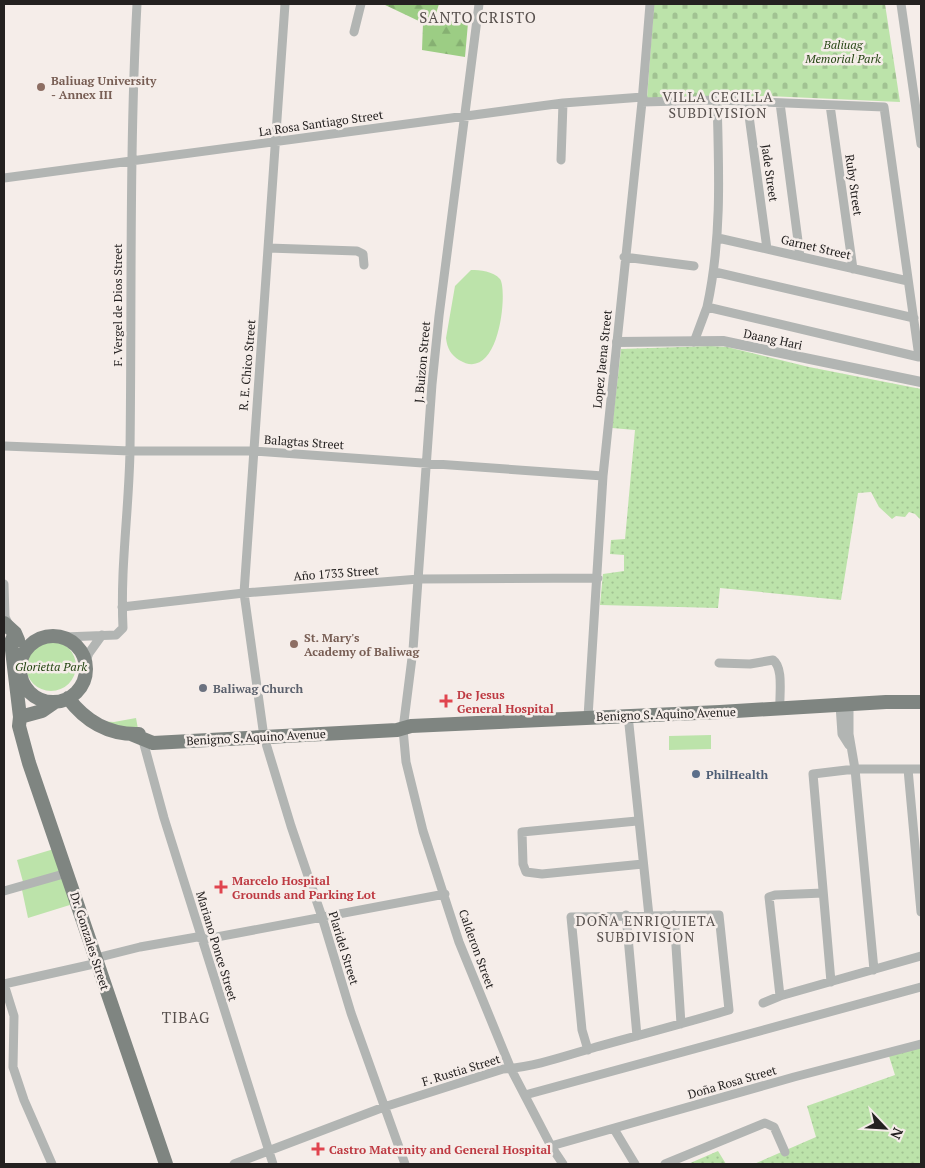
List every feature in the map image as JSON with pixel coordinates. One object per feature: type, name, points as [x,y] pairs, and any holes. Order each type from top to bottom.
[{"type":"main road","points":[[4,623],[14,633],[19,642],[23,681],[28,692],[41,700],[62,700]]},
{"type":"main road","points":[[14,633],[64,637],[77,646],[85,663],[85,674],[81,685],[62,700],[42,711],[20,716]]},
{"type":"main road","name":"Dr. Gonzales Street","points":[[14,633],[11,642],[20,716],[18,726],[166,1164]]},
{"type":"main road","points":[[21,661],[28,646],[44,636]]},
{"type":"main road","name":"Benigno S. Aquino Avenue","points":[[62,700],[100,728],[116,734],[138,736],[263,733],[397,722],[406,726],[921,702]]},
{"type":"street","name":"F. Vergel de Dios Street","points":[[122,607],[130,452],[132,162],[137,4]]},
{"type":"street","name":"R. E. Chico Street","points":[[263,733],[244,593],[286,4]]},
{"type":"street","points":[[354,32],[361,4]]},
{"type":"street","name":"J. Buizon Street","points":[[406,726],[439,316],[480,4]]},
{"type":"street","name":"Lopez Jaena Street","points":[[588,718],[603,476],[650,4]]},
{"type":"street","points":[[901,4],[921,144]]},
{"type":"street","name":"La Rosa Santiago Street","points":[[4,178],[563,103],[642,99],[717,100],[884,108],[908,282]]},
{"type":"street","points":[[694,342],[707,307],[715,272],[718,238],[717,100]]},
{"type":"street","name":"Jade Street","points":[[746,101],[767,249]]},
{"type":"street","points":[[561,160],[563,103]]},
{"type":"street","points":[[780,103],[800,256]]},
{"type":"street","name":"Ruby Street","points":[[830,105],[853,268]]},
{"type":"street","name":"Garnet Street","points":[[718,238],[908,282]]},
{"type":"street","points":[[268,248],[361,252],[364,265]]},
{"type":"street","points":[[624,257],[694,266]]},
{"type":"street","points":[[715,272],[914,318]]},
{"type":"street","points":[[707,307],[919,357],[908,282]]},
{"type":"street","name":"Daang Hari","points":[[617,342],[723,341],[921,382]]},
{"type":"street","name":"Balagtas Street","points":[[4,446],[130,452],[253,451],[603,476]]},
{"type":"street","name":"Año 1733 Street","points":[[122,607],[244,593],[419,579],[598,578]]},
{"type":"street","points":[[4,584],[5,617],[14,633]]},
{"type":"street","points":[[64,637],[116,635],[120,633],[122,628],[122,607]]},
{"type":"street","points":[[85,663],[89,653],[102,635]]},
{"type":"street","points":[[719,662],[750,664],[773,660],[777,663],[780,708]]},
{"type":"street","points":[[844,705],[852,749],[874,970]]},
{"type":"street","points":[[628,715],[637,820],[649,916]]},
{"type":"street","name":"Calderon Street","points":[[406,726],[406,762],[423,831],[468,967],[511,1069],[551,1146],[563,1164]]},
{"type":"street","name":"Plaridel Street","points":[[263,733],[291,826],[322,917],[350,1013],[405,1164]]},
{"type":"street","name":"Mariano Ponce Street","points":[[138,736],[267,1151],[273,1164]]},
{"type":"street","points":[[831,982],[813,774],[854,769],[921,768]]},
{"type":"street","points":[[908,769],[921,912]]},
{"type":"street","points":[[637,820],[522,832],[523,864],[526,872],[542,874],[643,864]]},
{"type":"street","points":[[4,891],[67,874]]},
{"type":"street","points":[[780,996],[769,897],[775,895],[824,893]]},
{"type":"street","points":[[52,1164],[24,1100],[13,1067],[14,1016],[4,984],[97,961],[140,947],[197,937],[202,938],[445,894]]},
{"type":"street","points":[[626,915],[636,1036]]},
{"type":"street","points":[[588,1050],[582,1030],[571,917],[674,915],[681,1024]]},
{"type":"street","name":"F. Rustia Street","points":[[234,1164],[384,1107],[502,1069],[511,1069],[588,1050],[729,1010],[719,915],[674,915]]},
{"type":"street","points":[[763,1004],[780,996],[921,956]]},
{"type":"street","points":[[525,1095],[921,986]]},
{"type":"street","name":"Doña Rosa Street","points":[[551,1146],[794,1077],[921,1044]]},
{"type":"street","points":[[665,1164],[765,1124],[774,1127],[785,1152]]},
{"type":"street","points":[[614,1129],[635,1164]]},
{"type":"green space","points":[[383,4],[439,4],[434,20],[468,23],[465,57],[422,50],[423,23]]},
{"type":"green space","name":"Baliuag Memorial Park","points":[[654,4],[885,4],[900,102],[768,96],[647,98]]},
{"type":"green space","points":[[471,270],[478,270],[497,276],[502,286],[503,299],[498,333],[492,348],[484,359],[473,364],[459,360],[454,356],[448,348],[446,338],[455,286]]},
{"type":"green space","points":[[727,347],[809,367],[921,389],[921,520],[915,514],[909,512],[905,517],[896,516],[892,519],[879,507],[871,492],[858,493],[841,600],[720,588],[718,608],[600,605],[603,574],[624,571],[624,555],[610,554],[611,540],[625,539],[635,430],[612,428],[621,349]]},
{"type":"green space","name":"Glorietta Park","points":[[56,641],[69,648],[75,656],[75,676],[69,684],[61,690],[46,691],[33,684],[27,676],[26,661],[33,648],[41,642]]},
{"type":"green space","points":[[136,718],[138,729],[106,726],[99,721],[114,722]]},
{"type":"green space","points":[[711,735],[711,749],[669,750],[669,736]]},
{"type":"green space","points":[[54,849],[73,904],[28,918],[22,890],[25,889],[17,860]]},
{"type":"green space","points":[[921,1047],[921,1164],[754,1164],[816,1137],[807,1106],[895,1075],[889,1056]]},
{"type":"green space","points":[[718,1151],[726,1164],[688,1164]]},
{"type":"place","name":"Baliuag University - Annex III","points":[[41,87]]},
{"type":"place","name":"St. Mary's Academy of Baliwag","points":[[294,644]]},
{"type":"place","name":"Baliwag Church","points":[[203,688]]},
{"type":"place","name":"De Jesus General Hospital","points":[[446,701]]},
{"type":"place","name":"PhilHealth","points":[[696,774]]},
{"type":"place","name":"Marcelo Hospital Grounds and Parking Lot","points":[[221,887]]},
{"type":"place","name":"Castro Maternity and General Hospital","points":[[318,1149]]},
{"type":"district","name":"SANTO CRISTO","points":[[478,17]]},
{"type":"district","name":"VILLA CECILLA SUBDIVISION","points":[[718,104]]},
{"type":"district","name":"DOÑA ENRIQUIETA SUBDIVISION","points":[[646,928]]},
{"type":"district","name":"TIBAG","points":[[186,1017]]}]
